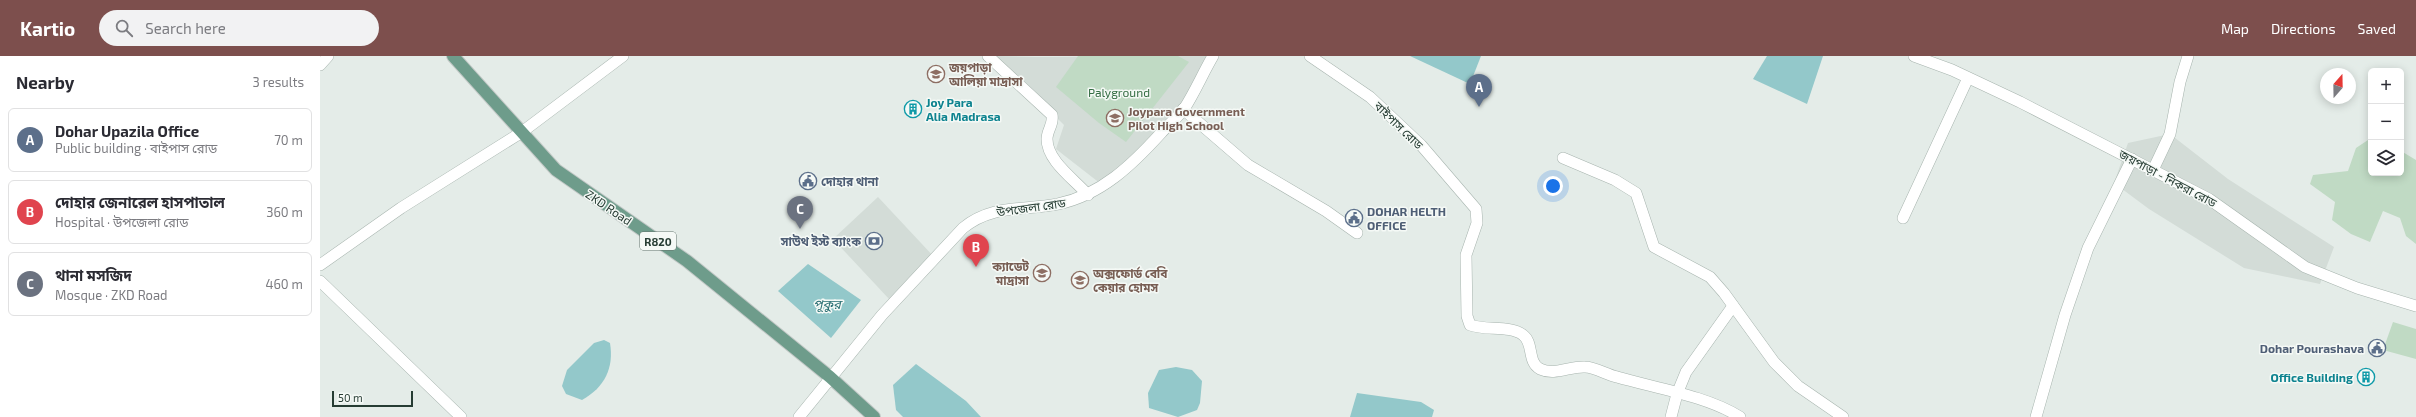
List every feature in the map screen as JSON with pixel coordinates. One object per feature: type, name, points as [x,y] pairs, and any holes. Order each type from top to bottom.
[{"type":"main road","name":"ZKD Road","points":[[453,56],[556,170],[687,261],[830,378],[874,417]]},
{"type":"street","points":[[320,65],[328,56]]},
{"type":"street","points":[[320,265],[401,208],[522,132],[623,56]]},
{"type":"street","points":[[988,56],[1052,115],[1053,120],[1046,139],[1048,154],[1088,195]]},
{"type":"street","name":"উপজেলা রোড","points":[[799,417],[882,315],[975,218],[993,212],[1057,204],[1088,195],[1115,177],[1140,156],[1183,109],[1214,56]]},
{"type":"street","name":"বাইপাস রোড","points":[[1310,56],[1370,96],[1421,145],[1476,209],[1476,223],[1466,255],[1467,316],[1470,325],[1480,329],[1517,331],[1525,336],[1529,344],[1533,362],[1540,369],[1562,372],[1585,367],[1677,394]]},
{"type":"street","name":"জয়পাড়া - নিকরা রোড","points":[[1914,56],[1968,78],[2209,198],[2305,267],[2357,288],[2416,306]]},
{"type":"street","points":[[2153,170],[2170,134],[2180,82],[2188,56]]},
{"type":"street","points":[[1903,218],[1968,78]]},
{"type":"street","points":[[1183,109],[1248,165],[1326,211],[1357,233]]},
{"type":"street","points":[[1563,158],[1630,187],[1641,202],[1654,247],[1710,277],[1774,362],[1798,386],[1843,417]]},
{"type":"street","points":[[2036,417],[2065,315],[2088,248],[2132,159]]},
{"type":"street","points":[[320,281],[461,417]]},
{"type":"street","points":[[1671,417],[1677,394],[1686,372],[1733,306]]},
{"type":"street","points":[[1677,394],[1702,400],[1740,417]]},
{"type":"shaded area","name":"Joypara Government Pilot High School","points":[[995,56],[1211,56],[1181,109],[1101,184],[1056,149],[1064,125]]},
{"type":"shaded area","points":[[2170,134],[2228,179],[2334,247],[2320,284],[2244,268],[2149,209],[2114,183],[2128,143]]},
{"type":"shaded area","points":[[878,197],[935,258],[890,300],[833,239]]},
{"type":"green space","name":"Palyground","points":[[1078,56],[1178,56],[1189,62],[1126,142],[1099,123],[1056,87]]},
{"type":"green space","points":[[2368,140],[2368,176],[2404,176],[2404,153],[2416,160],[2416,244],[2406,236],[2400,218],[2383,211],[2370,242],[2351,234],[2332,220],[2335,202],[2310,184],[2313,175],[2348,171],[2356,148]]},
{"type":"green space","points":[[2393,322],[2416,329],[2416,359],[2383,350]]},
{"type":"water","points":[[1410,56],[1481,56],[1470,84]]},
{"type":"water","points":[[1767,56],[1823,56],[1807,104],[1753,79]]},
{"type":"water","name":"পূকুর","points":[[808,264],[861,300],[831,338],[778,291]]},
{"type":"water","points":[[604,340],[610,343],[611,361],[602,383],[590,395],[582,400],[566,394],[562,386],[567,370],[594,343]]},
{"type":"water","points":[[916,364],[966,401],[981,417],[903,417],[896,410],[893,385]]},
{"type":"water","points":[[1176,367],[1192,370],[1202,381],[1200,403],[1197,410],[1178,417],[1149,408],[1148,393],[1159,370]]},
{"type":"water","points":[[1357,393],[1421,402],[1434,410],[1432,417],[1350,417]]},
{"type":"place","name":"জয়পাড়া আলিয়া মাদ্রাসা","points":[[936,74]]},
{"type":"place","name":"Dohar Upazila Office","points":[[1479,107]]},
{"type":"place","name":"Joy Para Alia Madrasa","points":[[913,109]]},
{"type":"place","name":"Joypara Government Pilot High School","points":[[1115,118]]},
{"type":"place","name":"দোহার থানা","points":[[808,181]]},
{"type":"place","name":"DOHAR HELTH OFFICE","points":[[1354,218]]},
{"type":"place","name":"থানা মসজিদ","points":[[800,229]]},
{"type":"place","name":"সাউথ ইস্ট ব্যাংক","points":[[874,241]]},
{"type":"place","name":"দোহার জেনারেল হাসপাতাল","points":[[976,267]]},
{"type":"place","name":"ক্যাডেট মাদ্রাসা","points":[[1042,273]]},
{"type":"place","name":"অক্সফোর্ড বেবি কেয়ার হোমস","points":[[1080,280]]},
{"type":"place","name":"Dohar Pourashava","points":[[2377,348]]},
{"type":"place","name":"Office Building","points":[[2366,377]]}]
